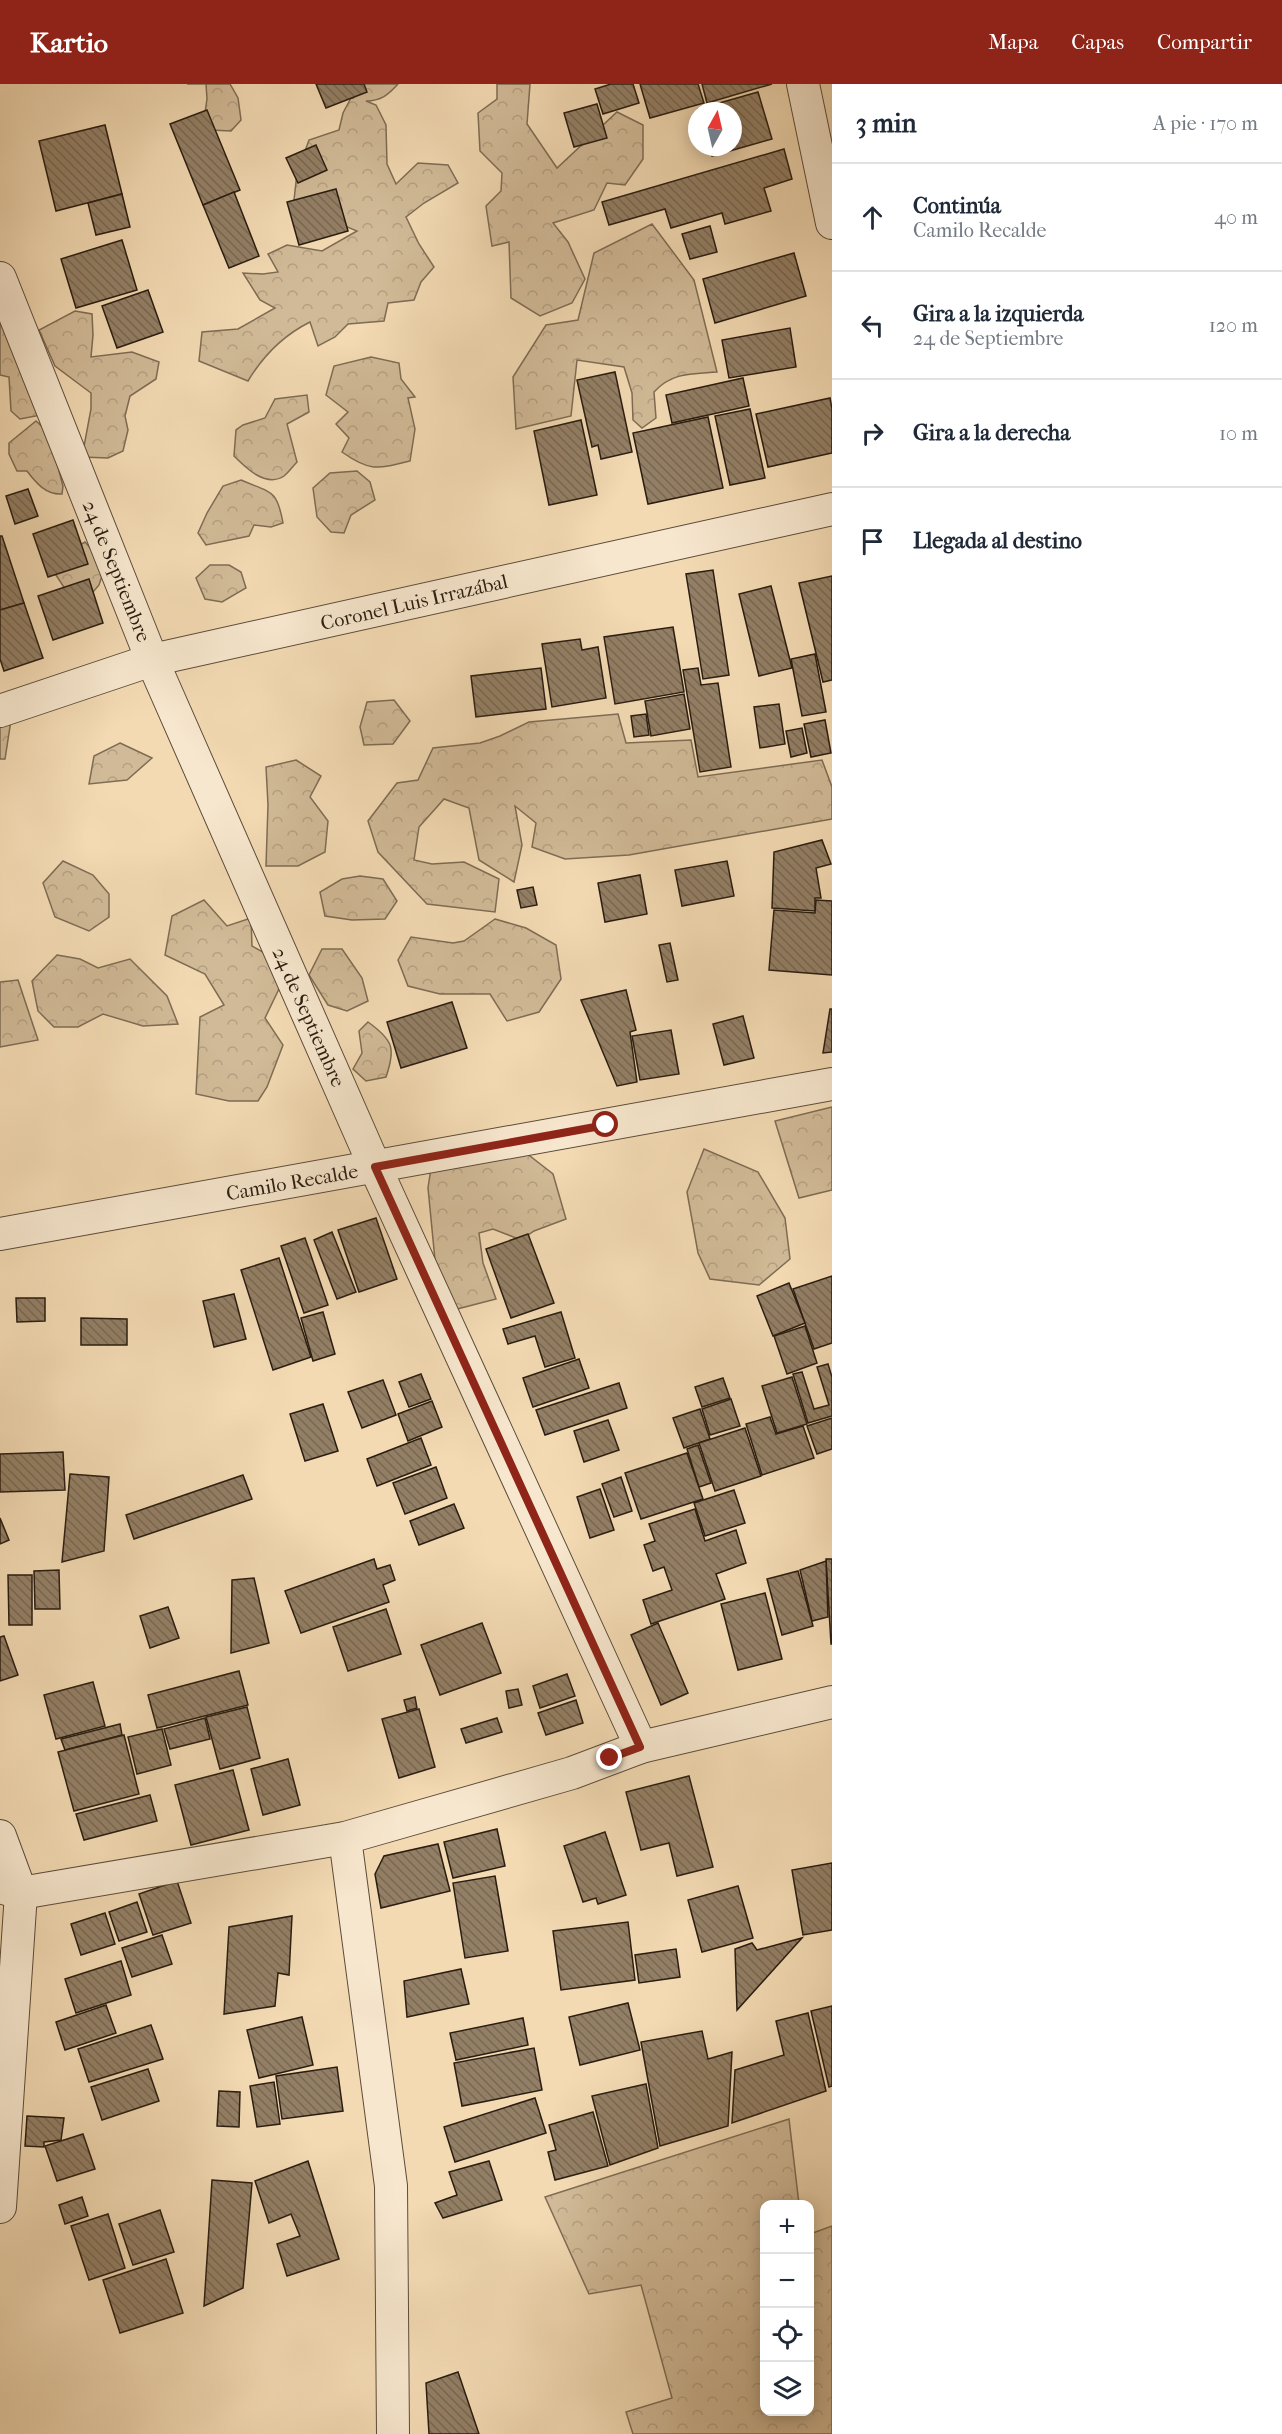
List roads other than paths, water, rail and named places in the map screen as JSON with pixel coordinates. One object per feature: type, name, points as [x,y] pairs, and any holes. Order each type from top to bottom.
[{"type":"street","points":[[802,84],[832,223]]},
{"type":"street","name":"24 de Septiembre","points":[[0,278],[152,660],[375,1167],[640,1747]]},
{"type":"street","name":"Coronel Luis Irrazábal","points":[[0,711],[152,660],[832,509]]},
{"type":"street","name":"Camilo Recalde","points":[[0,1234],[832,1084]]},
{"type":"street","points":[[11,1890],[345,1838],[572,1773],[640,1747],[832,1702]]},
{"type":"street","points":[[0,1836],[11,1890],[0,2207]]},
{"type":"street","points":[[345,1838],[391,2186],[393,2434]]}]
